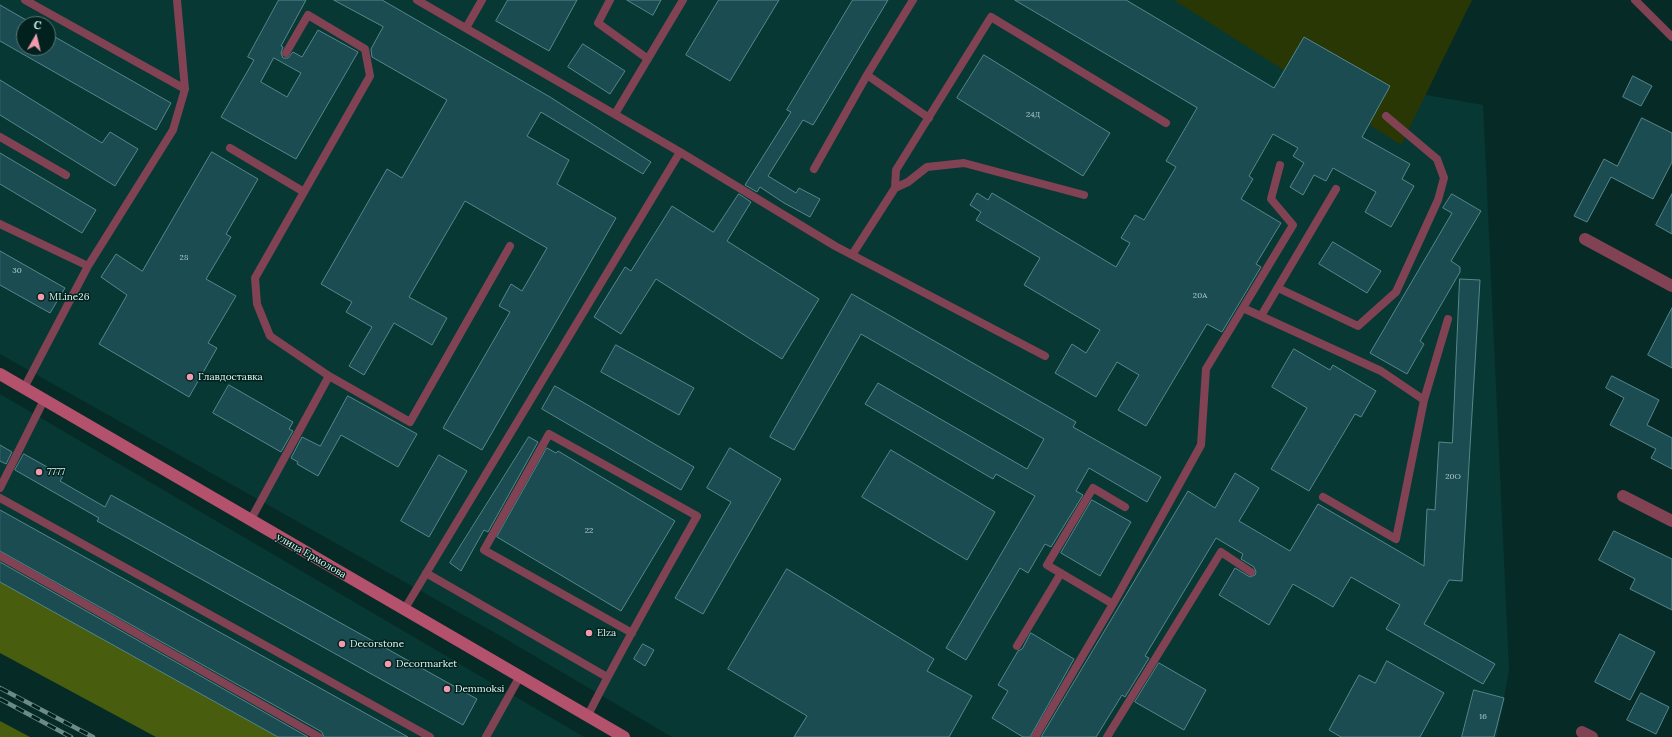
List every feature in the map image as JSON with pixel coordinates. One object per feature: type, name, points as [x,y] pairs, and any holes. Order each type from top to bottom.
[{"type":"main road","name":"улица Ермолова","points":[[0,374],[250,521],[624,737]]},
{"type":"street","points":[[1585,239],[1672,286]]},
{"type":"street","points":[[1623,496],[1672,521]]},
{"type":"lane","points":[[25,0],[185,89]]},
{"type":"lane","points":[[24,388],[88,266],[173,130],[185,89],[177,0]]},
{"type":"lane","points":[[417,0],[680,152],[835,246],[1045,356]]},
{"type":"lane","points":[[466,28],[482,0]]},
{"type":"lane","points":[[610,0],[598,23],[648,60]]},
{"type":"lane","points":[[615,114],[683,0]]},
{"type":"lane","points":[[814,169],[867,75],[913,0]]},
{"type":"lane","points":[[1635,0],[1672,37]]},
{"type":"lane","points":[[286,53],[308,15],[365,49],[370,76],[255,278],[258,304],[270,336],[329,376],[410,422],[510,246]]},
{"type":"lane","points":[[852,255],[895,188],[896,170],[991,16],[1166,123]]},
{"type":"lane","points":[[867,75],[929,118]]},
{"type":"lane","points":[[1278,288],[1358,326],[1396,292],[1438,200],[1444,178],[1437,159],[1386,116]]},
{"type":"lane","points":[[0,137],[66,175]]},
{"type":"lane","points":[[230,148],[304,192]]},
{"type":"lane","points":[[404,610],[680,152]]},
{"type":"lane","points":[[895,188],[908,182],[927,167],[964,163],[1084,195]]},
{"type":"lane","points":[[1035,737],[1113,604],[1201,446],[1206,369],[1293,225],[1271,199],[1280,165]]},
{"type":"lane","points":[[1261,316],[1336,189]]},
{"type":"lane","points":[[0,224],[88,266]]},
{"type":"lane","points":[[1243,308],[1381,371],[1424,400]]},
{"type":"lane","points":[[1324,497],[1396,539],[1424,400],[1448,319]]},
{"type":"lane","points":[[250,521],[329,376]]},
{"type":"lane","points":[[0,488],[44,400]]},
{"type":"lane","points":[[588,715],[607,677],[697,516],[549,434],[484,550],[632,632]]},
{"type":"lane","points":[[1113,604],[1047,565],[1093,488],[1125,507]]},
{"type":"lane","points":[[0,498],[430,737]]},
{"type":"lane","points":[[1107,737],[1220,552],[1251,572]]},
{"type":"lane","points":[[0,556],[319,737]]},
{"type":"lane","points":[[426,573],[607,677]]},
{"type":"lane","points":[[1017,646],[1061,573]]},
{"type":"lane","points":[[486,737],[520,676]]},
{"type":"shaded area","points":[[0,0],[1238,0],[1426,95],[1483,105],[1509,670],[1497,737],[672,737],[499,635],[0,354]]},
{"type":"shaded area","points":[[0,394],[584,737],[278,737],[0,582]]},
{"type":"green space","points":[[1174,0],[1472,0],[1401,145]]},
{"type":"green space","points":[[0,582],[278,737],[156,737],[0,653]]},
{"type":"green space","points":[[0,721],[30,737],[0,737]]},
{"type":"building","points":[[279,0],[306,0],[281,46],[283,47],[281,53],[283,58],[288,58],[293,52],[302,57],[318,30],[358,52],[296,159],[221,117],[254,60],[248,57]],"holes":[[[274,58],[301,73],[287,97],[261,82]]]},
{"type":"building","points":[[334,0],[382,0],[550,97],[651,162],[643,174],[541,112],[527,136],[569,160],[557,184],[616,218],[482,450],[443,428],[510,312],[499,306],[511,284],[522,291],[547,248],[465,201],[409,297],[447,318],[432,345],[394,323],[364,375],[349,366],[372,327],[346,312],[352,302],[321,284],[387,169],[402,178],[447,100],[372,57],[371,49],[383,27]]},
{"type":"building","points":[[508,0],[577,0],[549,51],[496,21]]},
{"type":"building","points":[[627,0],[661,0],[653,15]]},
{"type":"building","points":[[719,0],[779,0],[730,81],[686,55]]},
{"type":"building","points":[[853,0],[888,0],[813,125],[803,120],[768,176],[796,193],[799,188],[820,199],[810,217],[784,203],[760,187],[757,192],[745,185],[791,112],[787,110]]},
{"type":"building","points":[[1015,0],[1126,0],[1274,88],[1304,37],[1390,86],[1362,137],[1410,164],[1402,179],[1414,186],[1391,227],[1365,212],[1376,192],[1333,168],[1326,181],[1314,175],[1303,195],[1290,187],[1304,163],[1293,156],[1298,148],[1273,134],[1249,176],[1253,179],[1241,199],[1281,223],[1256,264],[1261,267],[1222,332],[1207,324],[1146,426],[1118,410],[1139,375],[1117,362],[1096,397],[1055,373],[1072,344],[1086,353],[1100,330],[1024,285],[1040,258],[976,220],[981,212],[970,205],[977,193],[988,200],[992,193],[1116,267],[1130,243],[1121,238],[1135,215],[1144,220],[1176,167],[1166,161],[1197,108]]},
{"type":"building","points":[[0,5],[19,16],[16,16],[16,50],[0,41]]},
{"type":"building","points":[[56,38],[171,103],[156,130],[26,56],[56,56]]},
{"type":"building","points":[[583,44],[625,71],[610,94],[568,67]]},
{"type":"building","points":[[984,55],[1110,133],[1083,176],[957,98]]},
{"type":"building","points":[[1633,76],[1652,86],[1641,106],[1623,97]]},
{"type":"building","points":[[0,80],[102,143],[110,132],[138,149],[115,186],[0,115]]},
{"type":"building","points":[[1642,118],[1672,133],[1672,162],[1653,199],[1611,177],[1587,222],[1574,216],[1604,159],[1617,166]]},
{"type":"building","points":[[212,152],[258,179],[226,234],[231,237],[206,279],[236,296],[208,343],[217,348],[189,397],[99,344],[127,295],[101,277],[116,254],[142,271]]},
{"type":"building","points":[[0,153],[96,210],[82,233],[0,184]]},
{"type":"building","points":[[739,194],[751,202],[727,241],[819,299],[782,359],[656,279],[621,334],[594,317],[625,267],[631,271],[672,206],[713,232]]},
{"type":"building","points":[[1452,194],[1481,211],[1451,261],[1460,267],[1460,272],[1420,341],[1424,344],[1407,374],[1370,353],[1452,213],[1443,208]]},
{"type":"building","points":[[1672,194],[1672,234],[1656,225]]},
{"type":"building","points":[[1333,242],[1381,271],[1367,293],[1319,264]]},
{"type":"building","points":[[0,251],[65,288],[50,313],[0,285]]},
{"type":"building","points":[[1460,279],[1480,280],[1462,581],[1449,580],[1424,624],[1495,664],[1483,684],[1386,629],[1400,605],[1351,577],[1333,607],[1293,584],[1269,625],[1219,595],[1235,568],[1250,577],[1255,575],[1256,572],[1254,567],[1241,559],[1243,554],[1216,538],[1145,656],[1149,658],[1125,697],[1122,695],[1096,737],[1041,737],[1188,491],[1215,508],[1235,473],[1259,488],[1239,521],[1290,551],[1318,504],[1424,566],[1427,509],[1435,510],[1439,442],[1452,443]]},
{"type":"building","points":[[852,294],[1076,422],[1073,427],[1161,477],[1147,502],[1089,468],[1076,491],[1083,495],[1051,547],[1045,544],[1028,573],[1020,568],[966,660],[946,648],[1035,496],[996,474],[993,479],[865,404],[878,383],[1027,469],[1044,439],[861,334],[794,450],[770,437]]},
{"type":"building","points":[[1672,308],[1672,368],[1648,355]]},
{"type":"building","points":[[616,345],[694,388],[679,415],[601,372]]},
{"type":"building","points":[[1294,349],[1330,370],[1333,365],[1376,391],[1361,417],[1355,414],[1309,491],[1271,469],[1307,408],[1272,387]]},
{"type":"building","points":[[1612,376],[1659,400],[1647,425],[1672,438],[1672,469],[1651,458],[1656,449],[1610,425],[1624,398],[1606,388]]},
{"type":"building","points":[[229,385],[293,422],[289,429],[293,431],[281,452],[213,413]]},
{"type":"building","points":[[555,386],[694,467],[681,490],[542,409]]},
{"type":"building","points":[[348,396],[417,434],[398,467],[341,435],[318,476],[297,464],[298,462],[291,458],[302,437],[320,446]]},
{"type":"building","points":[[529,437],[538,442],[488,532],[484,530],[461,571],[450,563]]},
{"type":"building","points":[[0,445],[12,452],[6,464],[0,461]]},
{"type":"building","points":[[547,448],[556,453],[558,451],[675,521],[621,611],[497,537]]},
{"type":"building","points":[[730,448],[781,479],[703,614],[675,598],[731,502],[707,488]]},
{"type":"building","points":[[891,450],[995,512],[967,560],[862,497]]},
{"type":"building","points":[[24,454],[63,476],[60,481],[105,507],[111,495],[477,699],[463,725],[97,521],[99,518],[15,470]]},
{"type":"building","points":[[439,455],[467,471],[429,537],[401,521]]},
{"type":"building","points":[[1092,500],[1131,522],[1100,576],[1061,553]]},
{"type":"building","points":[[0,510],[408,737],[324,737],[322,732],[0,551]]},
{"type":"building","points":[[1614,531],[1672,559],[1672,610],[1630,589],[1635,579],[1599,560]]},
{"type":"building","points":[[0,562],[308,737],[278,737],[0,582]]},
{"type":"building","points":[[787,569],[934,659],[927,671],[972,696],[949,737],[794,737],[807,716],[728,669]]},
{"type":"building","points":[[1031,633],[1074,659],[1030,737],[1023,737],[992,718],[1008,691],[998,685],[1018,651],[1022,649]]},
{"type":"building","points":[[1620,634],[1655,652],[1630,700],[1595,682]]},
{"type":"building","points":[[643,644],[654,650],[645,666],[634,659]]},
{"type":"building","points":[[1387,661],[1444,693],[1420,737],[1341,737],[1329,730],[1359,675],[1375,683]]},
{"type":"building","points":[[1159,663],[1206,690],[1184,730],[1135,702]]},
{"type":"building","points":[[1474,690],[1504,698],[1494,737],[1462,737]]},
{"type":"building","points":[[1641,693],[1669,707],[1656,734],[1627,720]]},
{"type":"railway","points":[[0,688],[93,737]]},
{"type":"railway","points":[[0,699],[71,737]]},
{"type":"place","name":"MLine26","points":[[41,297]]},
{"type":"place","name":"Главдоставка","points":[[190,377]]},
{"type":"place","name":"7777","points":[[39,472]]},
{"type":"place","name":"Elza","points":[[589,633]]},
{"type":"place","name":"Decorstone","points":[[342,644]]},
{"type":"place","name":"Decormarket","points":[[388,664]]},
{"type":"place","name":"Demmoksi","points":[[447,689]]}]
